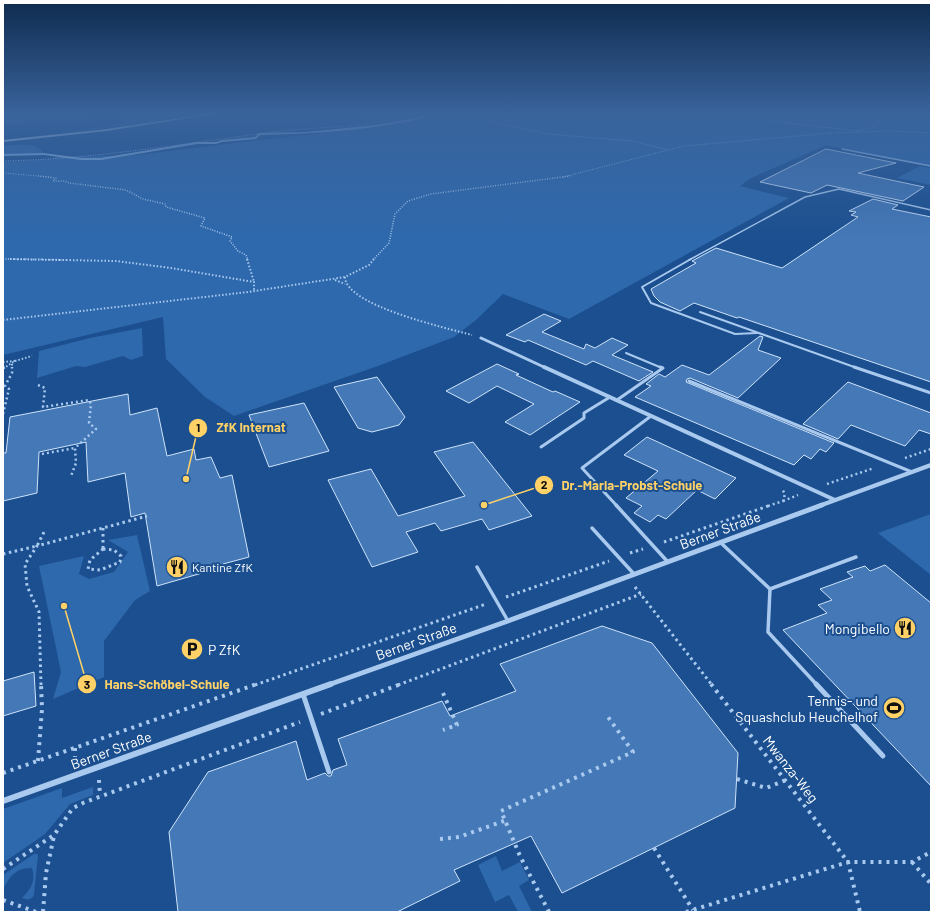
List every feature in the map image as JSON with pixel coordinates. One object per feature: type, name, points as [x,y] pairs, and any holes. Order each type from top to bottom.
[{"type":"street","points":[[481,338],[835,500]]},
{"type":"street","name":"Berner Straße","points":[[3,801],[508,621],[931,465]]},
{"type":"lane","points":[[872,155],[931,166]]},
{"type":"lane","points":[[757,333],[735,334],[651,303],[642,287],[724,240],[805,197],[839,189],[931,210]]},
{"type":"lane","points":[[700,312],[931,393]]},
{"type":"lane","points":[[617,400],[663,368],[626,353]]},
{"type":"lane","points":[[689,381],[912,472]]},
{"type":"lane","points":[[541,447],[584,418],[584,413],[610,397]]},
{"type":"lane","points":[[651,416],[582,468],[667,562]]},
{"type":"lane","points":[[592,528],[634,574]]},
{"type":"lane","points":[[721,543],[770,589],[768,632],[883,756]]},
{"type":"lane","points":[[770,589],[856,557]]},
{"type":"lane","points":[[476,567],[508,621]]},
{"type":"lane","points":[[303,694],[329,772]]},
{"type":"path","points":[[3,161],[101,155]]},
{"type":"path","points":[[3,320],[336,280],[345,277],[369,264],[389,243],[395,214],[408,201],[431,194],[569,176],[652,155]]},
{"type":"path","points":[[3,173],[54,177],[56,178],[53,181],[65,181],[69,183],[126,190],[143,199],[165,204],[166,207],[205,218],[201,226],[232,237],[230,241],[238,250],[246,255],[254,282],[254,291]]},
{"type":"path","points":[[3,259],[116,261],[171,268],[254,282]]},
{"type":"path","points":[[345,277],[346,284],[353,293],[381,309],[481,338]]},
{"type":"path","points":[[336,280],[346,284]]},
{"type":"path","points":[[3,362],[15,361],[32,356]]},
{"type":"path","points":[[3,368],[15,361]]},
{"type":"path","points":[[3,414],[9,389],[5,386],[12,373],[12,364]]},
{"type":"path","points":[[38,385],[45,388],[43,407],[89,400],[91,404],[89,423],[96,429],[75,448],[42,454]]},
{"type":"path","points":[[71,476],[77,465],[78,457],[75,448]]},
{"type":"path","points":[[3,773],[931,449]]},
{"type":"path","points":[[780,486],[785,494],[783,501]]},
{"type":"path","points":[[3,554],[147,516]]},
{"type":"path","points":[[103,528],[103,549],[90,560],[88,569],[96,572],[110,568],[120,562],[120,556],[114,550],[103,549]]},
{"type":"path","points":[[38,760],[42,709],[39,612],[27,586],[25,564],[37,546],[45,530]]},
{"type":"path","name":"Mwanza-Weg","points":[[627,577],[786,780],[848,862]]},
{"type":"path","points":[[43,912],[46,873],[54,836],[73,808],[641,594]]},
{"type":"path","points":[[443,693],[457,724],[443,730]]},
{"type":"path","points":[[549,912],[504,821],[501,811],[633,752],[608,718]]},
{"type":"path","points":[[737,779],[766,788],[786,780]]},
{"type":"path","points":[[440,839],[459,838],[504,821]]},
{"type":"path","points":[[3,869],[54,836]]},
{"type":"path","points":[[654,848],[693,910]]},
{"type":"path","points":[[686,912],[848,862],[912,862],[931,852]]},
{"type":"path","points":[[848,862],[860,912]]},
{"type":"path","points":[[912,862],[931,884]]},
{"type":"path","points":[[3,900],[36,912]]},
{"type":"shaded area","points":[[139,155],[804,155],[751,178],[740,186],[789,198],[569,319],[503,294],[476,320],[454,337],[378,366],[234,416],[205,397],[166,359],[163,317],[3,355],[3,162],[52,159],[55,157]]},
{"type":"shaded area","points":[[874,155],[931,155],[931,166]]},
{"type":"shaded area","points":[[920,166],[931,168],[931,185],[897,178]]},
{"type":"shaded area","points":[[142,328],[143,356],[131,360],[123,356],[85,367],[76,366],[37,378],[39,351],[90,338]]},
{"type":"shaded area","points":[[931,514],[931,575],[878,533]]},
{"type":"shaded area","points":[[137,535],[150,591],[135,600],[104,641],[104,677],[53,699],[61,672],[39,566],[84,556],[79,574],[89,579],[114,572],[128,552],[108,540]]},
{"type":"shaded area","points":[[93,787],[93,795],[70,804],[45,834],[3,863],[3,809],[62,788],[62,798]]},
{"type":"shaded area","points":[[34,854],[38,855],[33,897],[29,899],[22,898],[28,891],[33,881],[32,868],[22,869],[14,873],[3,890],[3,875]]},
{"type":"shaded area","points":[[496,856],[502,871],[520,862],[529,880],[519,886],[532,912],[518,912],[509,895],[495,902],[478,865]]},
{"type":"building","points":[[815,155],[854,155],[896,163],[858,173],[924,187],[903,201],[827,185],[811,193],[760,182]]},
{"type":"building","points":[[873,199],[898,205],[892,209],[931,217],[931,382],[694,303],[680,311],[660,302],[654,296],[651,289],[696,263],[692,261],[716,248],[782,268],[858,217],[851,215],[856,212],[849,211]]},
{"type":"building","points":[[544,314],[561,321],[542,332],[584,349],[586,344],[595,348],[612,338],[628,345],[612,355],[653,372],[639,381],[593,361],[586,365],[528,340],[525,342],[506,335]]},
{"type":"building","points":[[760,336],[763,337],[758,350],[781,358],[738,398],[690,378],[687,379],[686,382],[834,443],[826,452],[820,449],[811,459],[804,455],[794,465],[635,397],[651,386],[646,384],[659,374],[665,377],[682,365],[709,375]]},
{"type":"building","points":[[497,364],[519,374],[516,375],[553,392],[555,391],[580,402],[530,435],[505,422],[534,404],[497,386],[469,403],[446,391]]},
{"type":"building","points":[[377,377],[405,417],[399,425],[372,432],[358,428],[334,387]]},
{"type":"building","points":[[848,382],[931,413],[931,434],[919,430],[905,446],[851,425],[838,439],[803,424]]},
{"type":"building","points":[[128,394],[130,415],[157,408],[167,456],[194,449],[196,460],[211,457],[220,478],[232,475],[249,557],[223,564],[223,567],[157,586],[145,513],[131,517],[125,473],[88,482],[86,442],[39,452],[37,493],[3,501],[3,453],[6,453],[10,417]]},
{"type":"building","points":[[304,403],[329,451],[269,467],[249,415]]},
{"type":"building","points":[[647,437],[736,478],[715,499],[697,490],[666,519],[658,515],[650,522],[634,513],[642,506],[626,498],[658,471],[624,455]]},
{"type":"building","points":[[473,442],[532,516],[489,530],[482,519],[441,531],[435,523],[406,532],[418,552],[372,567],[328,480],[371,469],[398,516],[465,496],[434,452]]},
{"type":"building","name":"Tennis- und Squashclub Heuchelhof","points":[[885,565],[931,603],[931,786],[783,630],[827,613],[818,605],[832,600],[820,589],[853,577],[847,572],[865,566],[870,571]]},
{"type":"building","points":[[602,626],[652,643],[738,753],[735,808],[562,893],[531,836],[454,870],[460,881],[397,912],[178,912],[169,832],[208,772],[296,741],[307,780],[325,773],[328,776],[331,776],[333,770],[347,765],[338,739],[442,701],[450,716],[516,691],[500,664]]},
{"type":"building","points":[[34,672],[36,706],[3,716],[3,681]]},
{"type":"waterway","points":[[3,155],[15,155]]},
{"type":"waterway","points":[[49,155],[81,159],[101,159],[127,155]]},
{"type":"place","name":"ZfK Internat","points":[[186,479]]},
{"type":"place","name":"Dr.-Maria-Probst-Schule","points":[[484,505]]},
{"type":"place","name":"Kantine ZfK","points":[[177,567]]},
{"type":"place","name":"Hans-Schöbel-Schule","points":[[64,606]]},
{"type":"place","name":"Mongibello","points":[[905,628]]},
{"type":"place","name":"P ZfK","points":[[192,649]]},
{"type":"place","name":"Tennis- und Squashclub Heuchelhof","points":[[894,708]]}]
